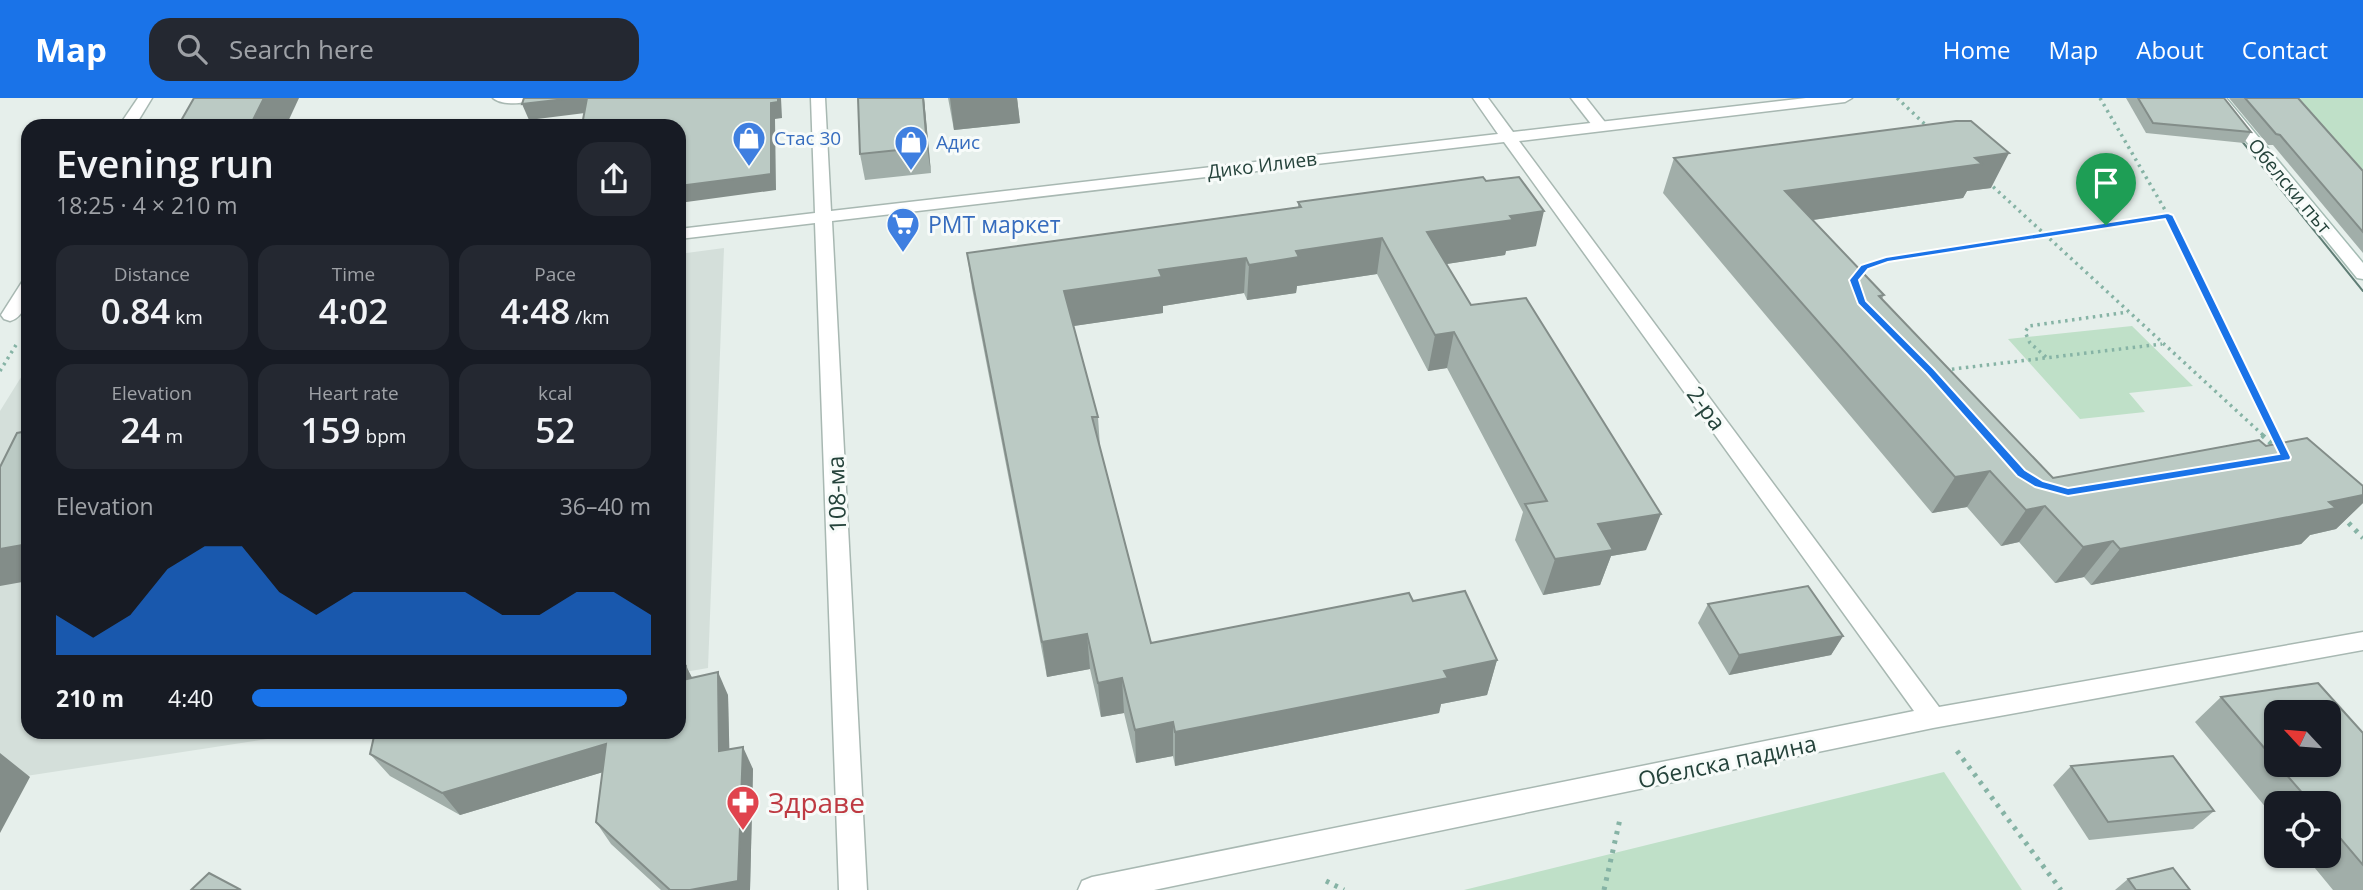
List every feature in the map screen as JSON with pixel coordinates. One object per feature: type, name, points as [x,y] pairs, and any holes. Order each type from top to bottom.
[{"type":"street","points":[[132,119],[145,98]]},
{"type":"street","points":[[500,98],[526,98]]},
{"type":"street","name":"108-ма","points":[[818,98],[853,890]]},
{"type":"street","name":"2-ра","points":[[1480,98],[1933,718]]},
{"type":"street","points":[[1578,98],[1600,126]]},
{"type":"street","name":"Дико Илиев","points":[[686,233],[1845,98]]},
{"type":"street","name":"Обелски път","points":[[2218,98],[2363,274]]},
{"type":"street","name":"Обелска падина","points":[[1092,890],[1933,718],[2363,641]]},
{"type":"path","points":[[1898,98],[1937,135]]},
{"type":"path","points":[[1986,180],[2286,457],[2168,215],[2100,98]]},
{"type":"path","points":[[1854,280],[1865,267],[1886,260],[2168,215]]},
{"type":"path","points":[[2047,357],[2029,342],[2025,332],[2029,326],[2128,312]]},
{"type":"path","points":[[1943,370],[2162,344]]},
{"type":"path","points":[[2337,511],[2363,538]]},
{"type":"path","points":[[1933,718],[2061,890]]},
{"type":"path","points":[[1604,890],[1629,780]]},
{"type":"shaded area","points":[[724,248],[708,668],[686,672],[686,253]]},
{"type":"shaded area","points":[[21,377],[21,739],[267,739],[0,780],[0,411]]},
{"type":"green space","points":[[2290,98],[2363,98],[2363,184]]},
{"type":"green space","points":[[2132,326],[2193,386],[2129,393],[2145,412],[2080,419],[2008,339]]},
{"type":"green space","points":[[1944,772],[2022,890],[1464,890]]},
{"type":"building","points":[[194,98],[264,98],[254,119],[182,119]]},
{"type":"building","points":[[524,98],[574,98],[522,104]]},
{"type":"building","points":[[587,98],[778,98],[778,102],[771,103],[771,174],[686,185],[686,119],[583,119]]},
{"type":"building","points":[[858,98],[923,98],[927,147],[860,154]]},
{"type":"building","points":[[2138,98],[2224,98],[2251,132],[2153,123]]},
{"type":"building","points":[[2245,98],[2298,98],[2363,171],[2363,232],[2280,135],[2276,134]]},
{"type":"building","points":[[1971,121],[2009,153],[1975,158],[1982,164],[1785,191],[1884,295],[1879,296],[2053,478],[2259,440],[2266,446],[2307,438],[2363,486],[2363,495],[2329,502],[2336,508],[2120,549],[2113,541],[2083,547],[2045,506],[2026,510],[1990,471],[1955,477],[1674,158]]},
{"type":"building","points":[[1483,177],[1486,181],[1519,177],[1544,211],[1510,216],[1513,220],[1427,232],[1471,305],[1526,298],[1661,514],[1598,524],[1613,550],[1555,559],[1525,504],[1547,501],[1454,332],[1435,335],[1382,238],[1296,251],[1299,257],[1249,265],[1246,258],[1159,270],[1162,277],[1064,291],[1098,417],[1092,417],[1151,643],[1409,593],[1413,601],[1465,591],[1497,660],[1444,671],[1448,678],[1175,732],[1173,722],[1135,730],[1122,678],[1098,683],[1087,634],[1042,642],[967,253],[1301,207],[1298,202]]},
{"type":"building","points":[[21,432],[21,545],[0,549],[0,467],[17,433]]},
{"type":"building","points":[[1808,586],[1843,636],[1739,655],[1708,604]]},
{"type":"building","points":[[686,666],[687,679],[718,672],[719,751],[743,747],[738,881],[690,890],[670,890],[596,822],[606,744],[442,793],[370,754],[373,739],[686,739]]},
{"type":"building","points":[[2318,683],[2333,700],[2264,700],[2264,748],[2221,697]]},
{"type":"building","points":[[2342,710],[2363,733],[2363,865],[2341,839],[2341,791],[2301,791],[2288,777],[2342,777]]},
{"type":"building","points":[[2173,756],[2214,811],[2108,822],[2071,766]]},
{"type":"building","points":[[2173,868],[2190,890],[2136,890],[2128,879]]},
{"type":"building","points":[[209,873],[241,890],[191,890]]},
{"type":"tram line","points":[[2207,98],[2363,291]]},
{"type":"place","name":"Стас 30","points":[[749,168]]},
{"type":"place","name":"Адис","points":[[911,172]]},
{"type":"place","name":"РМТ маркет","points":[[903,254]]},
{"type":"place","name":"Здраве","points":[[743,832]]},
{"type":"route","points":[[2168,215],[2286,457],[2068,492],[2039,484],[2021,473],[1930,371],[1861,302],[1854,280],[1865,267],[1886,260],[2106,225],[2168,215]]}]
